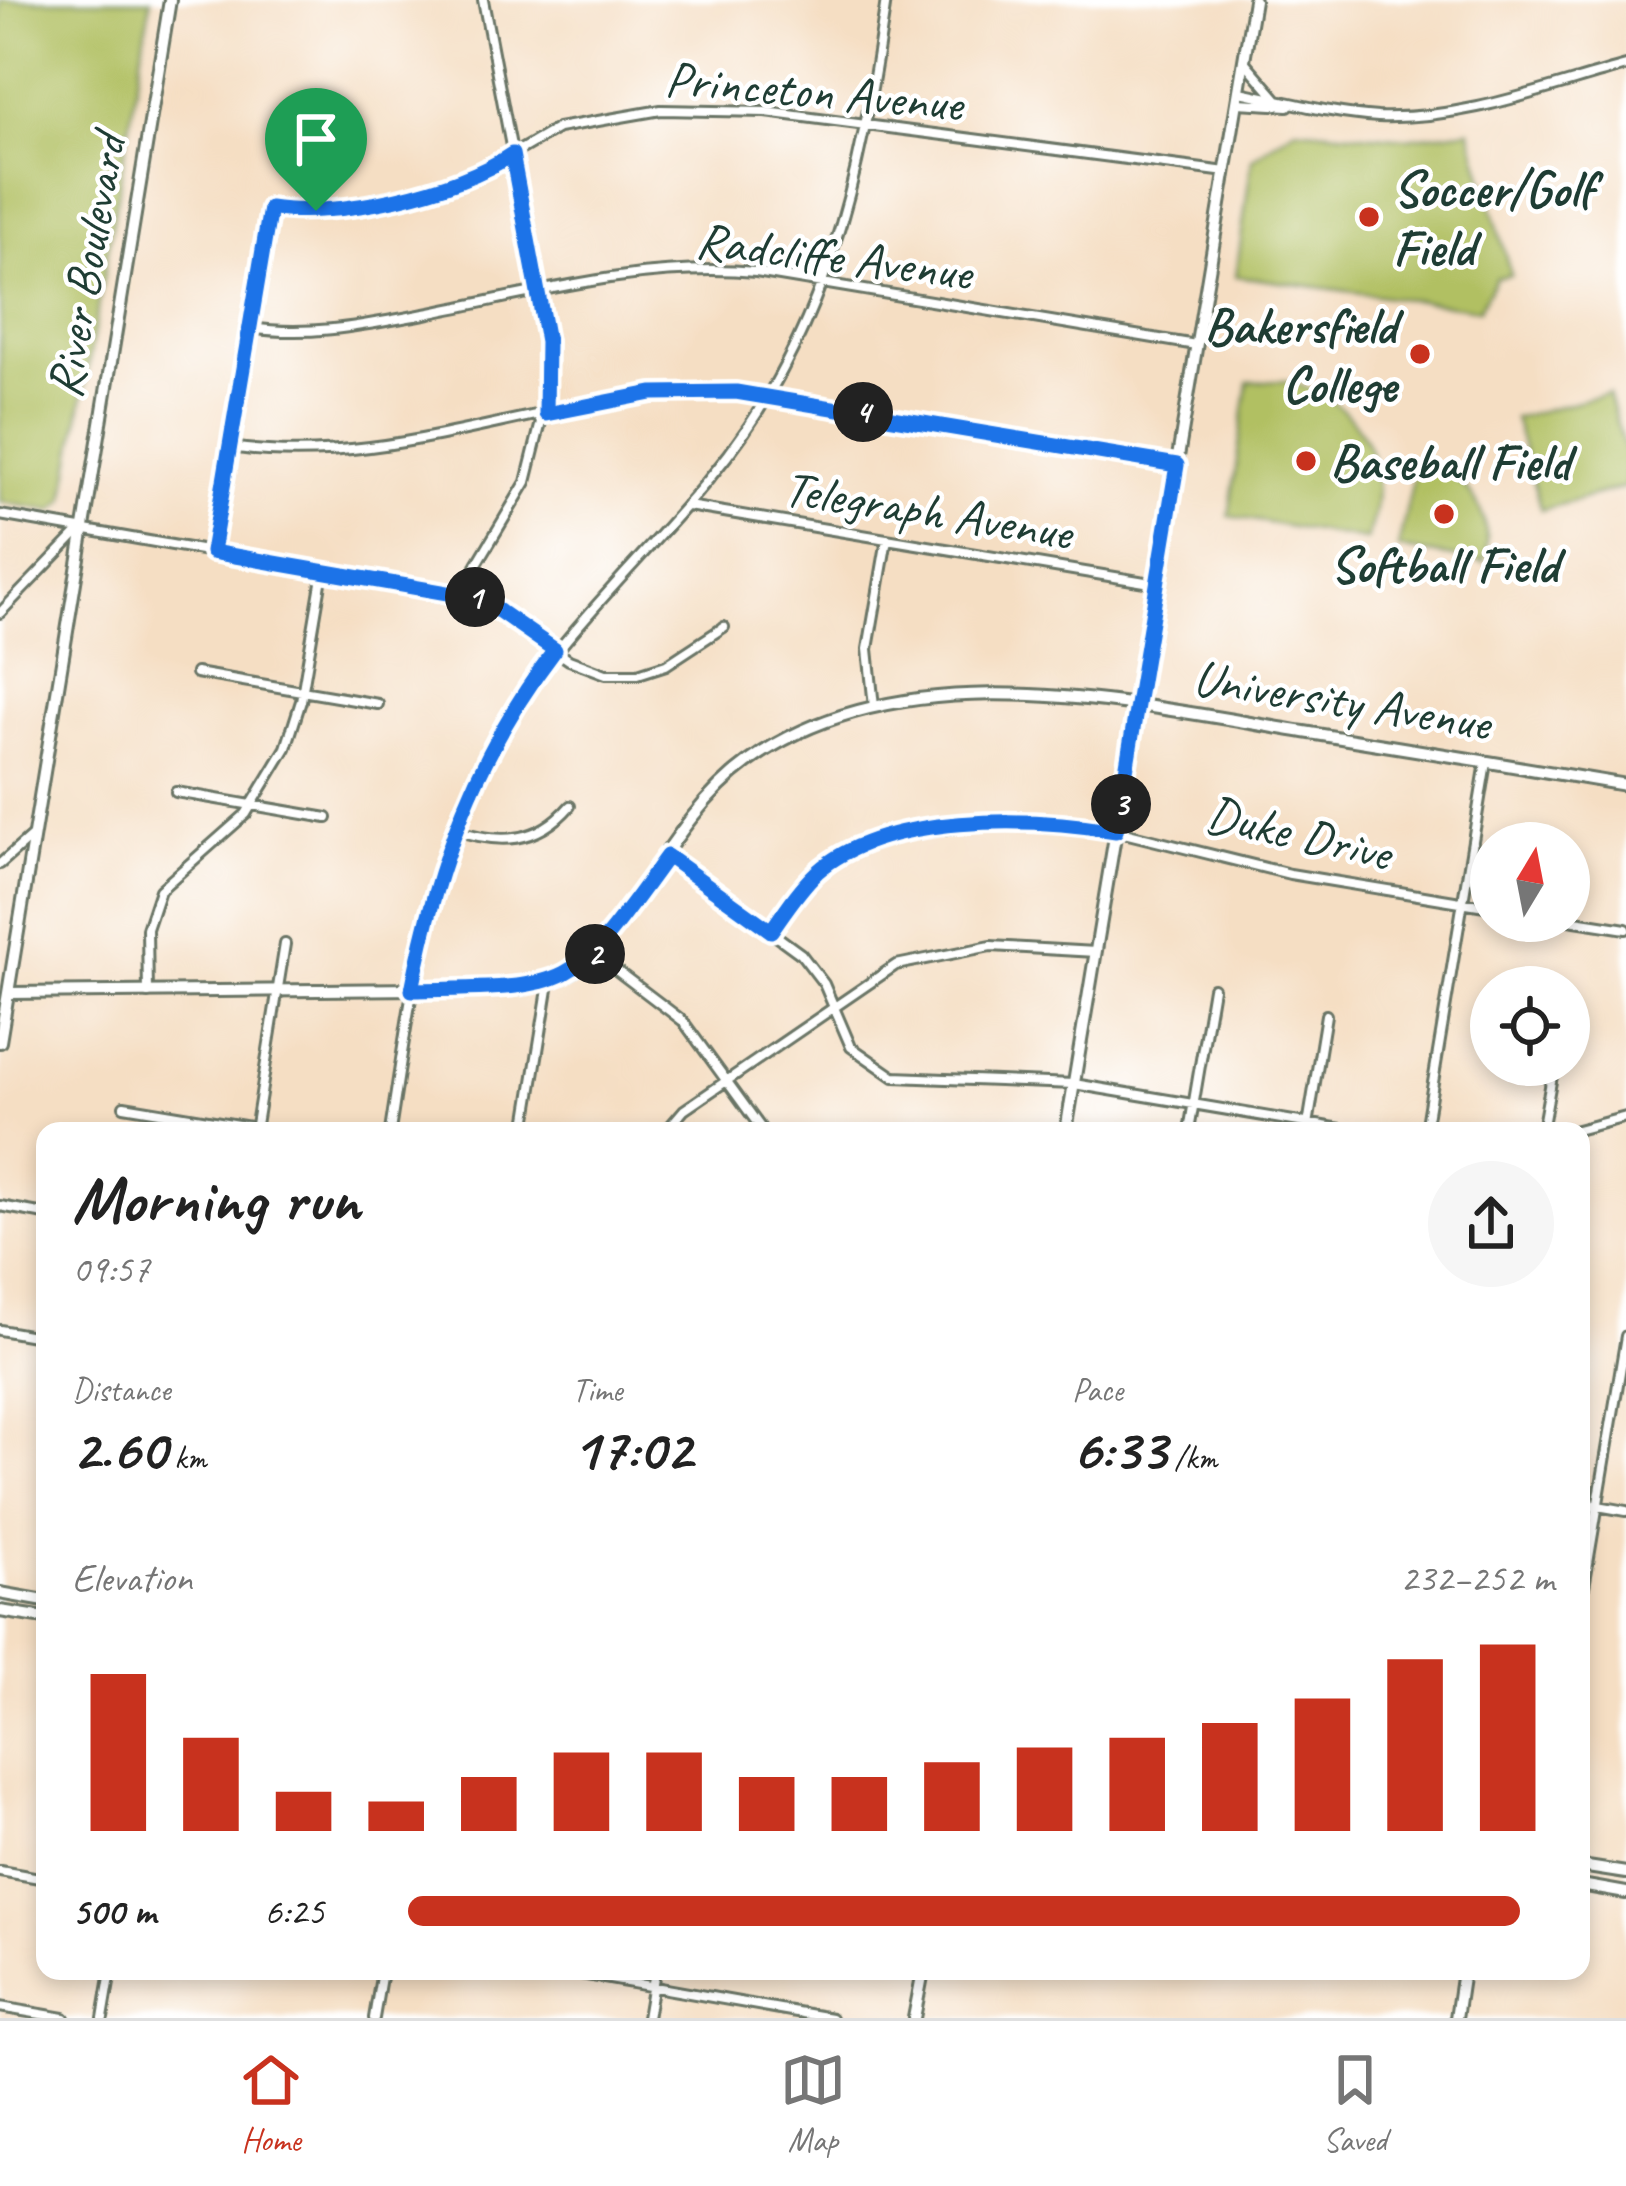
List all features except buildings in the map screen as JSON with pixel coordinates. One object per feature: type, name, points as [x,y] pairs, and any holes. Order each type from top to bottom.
[{"type":"street","name":"River Boulevard","points":[[0,1042],[170,0]]},
{"type":"street","points":[[466,596],[477,564],[526,482],[546,414],[548,350],[483,0]]},
{"type":"street","points":[[391,1122],[430,905],[454,829],[499,732],[555,650],[686,506],[769,396],[825,283],[848,213],[886,0]]},
{"type":"street","points":[[1068,1122],[1254,0]]},
{"type":"street","points":[[1245,62],[1278,100],[1290,106]]},
{"type":"street","points":[[1239,98],[1424,116],[1473,109],[1626,66]]},
{"type":"street","points":[[1239,98],[1278,100]]},
{"type":"street","name":"Princeton Avenue","points":[[250,328],[270,208],[316,211],[446,186],[576,122],[661,110],[735,109],[1226,172]]},
{"type":"street","name":"Radcliffe Avenue","points":[[250,328],[324,332],[695,268],[825,283],[1197,345]]},
{"type":"street","points":[[212,552],[250,328]]},
{"type":"street","points":[[230,447],[338,453],[680,390],[769,396],[1177,465]]},
{"type":"street","name":"Telegraph Avenue","points":[[686,506],[1157,584]]},
{"type":"street","points":[[0,515],[466,596],[496,604],[555,650],[592,671],[638,674],[666,665],[724,627]]},
{"type":"street","points":[[0,613],[81,530]]},
{"type":"street","points":[[874,709],[867,664],[887,539]]},
{"type":"street","points":[[148,994],[147,929],[160,890],[253,805],[286,748],[303,691],[323,571]]},
{"type":"street","points":[[196,673],[378,704]]},
{"type":"street","name":"University Avenue","points":[[8,993],[412,990],[549,982],[577,970],[595,954],[704,804],[743,765],[804,730],[874,709],[1018,694],[1138,705],[1626,785]]},
{"type":"street","points":[[1426,1122],[1486,762]]},
{"type":"street","points":[[176,792],[327,818]]},
{"type":"street","points":[[454,829],[492,841],[522,838],[546,828],[570,806]]},
{"type":"street","name":"Duke Drive","points":[[771,931],[816,873],[875,842],[991,823],[1116,831],[1291,874],[1470,903]]},
{"type":"street","points":[[0,864],[33,836]]},
{"type":"street","points":[[667,856],[809,962],[851,1047],[894,1077],[1074,1084],[1281,1122]]},
{"type":"street","points":[[1590,923],[1626,929]]},
{"type":"street","points":[[256,1122],[285,944]]},
{"type":"street","points":[[674,1122],[684,1110],[885,970],[936,954],[1018,945],[1096,952]]},
{"type":"street","points":[[595,954],[683,1021],[757,1122]]},
{"type":"street","points":[[526,1122],[549,982]]},
{"type":"street","points":[[1190,1122],[1213,988]]},
{"type":"street","points":[[1308,1122],[1326,1015]]},
{"type":"street","points":[[1544,1122],[1550,1086]]},
{"type":"street","points":[[124,1106],[211,1122]]},
{"type":"street","points":[[1590,1127],[1626,1117]]},
{"type":"street","points":[[0,1207],[36,1213]]},
{"type":"street","points":[[0,1330],[36,1336]]},
{"type":"street","points":[[1590,1552],[1626,1336]]},
{"type":"street","points":[[1590,1505],[1626,1511]]},
{"type":"street","points":[[0,1593],[36,1599]]},
{"type":"street","points":[[0,1611],[36,1617]]},
{"type":"street","points":[[1590,1867],[1626,1873]]},
{"type":"street","points":[[0,1870],[36,1877]]},
{"type":"street","points":[[1590,1887],[1626,1893]]},
{"type":"street","points":[[103,2018],[110,1980]]},
{"type":"street","points":[[374,2018],[380,1980]]},
{"type":"street","points":[[614,1980],[831,2018]]},
{"type":"street","points":[[647,2018],[653,1980]]},
{"type":"street","points":[[914,2018],[921,1980]]},
{"type":"street","points":[[1456,2018],[1462,1980]]},
{"type":"street","points":[[0,2006],[64,2018]]},
{"type":"green space","points":[[0,0],[151,0],[65,500],[53,511],[0,502]]},
{"type":"green space","name":"Soccer/Golf Field","points":[[1295,128],[1406,138],[1470,130],[1511,275],[1496,278],[1479,309],[1236,276],[1252,158]]},
{"type":"green space","name":"Baseball Field","points":[[1287,381],[1335,403],[1366,441],[1377,488],[1366,540],[1229,516],[1248,382]]},
{"type":"green space","points":[[1608,393],[1626,455],[1626,487],[1541,510],[1514,418]]},
{"type":"green space","name":"Softball Field","points":[[1417,461],[1450,474],[1473,497],[1485,527],[1484,562],[1398,548]]},
{"type":"place","name":"Soccer/Golf Field","points":[[1369,217]]},
{"type":"place","name":"Bakersfield College","points":[[1420,354]]},
{"type":"place","name":"Baseball Field","points":[[1306,461]]},
{"type":"place","name":"Softball Field","points":[[1444,514]]},
{"type":"route","points":[[512,154],[547,341],[546,414],[652,393],[736,392],[1177,465],[1116,831],[1054,823],[991,823],[875,842],[843,854],[816,873],[771,931],[667,856],[595,954],[564,977],[523,988],[412,990],[439,871],[467,796],[499,732],[555,650],[496,604],[482,599],[212,552],[270,208],[316,211],[463,181],[512,154]]}]
